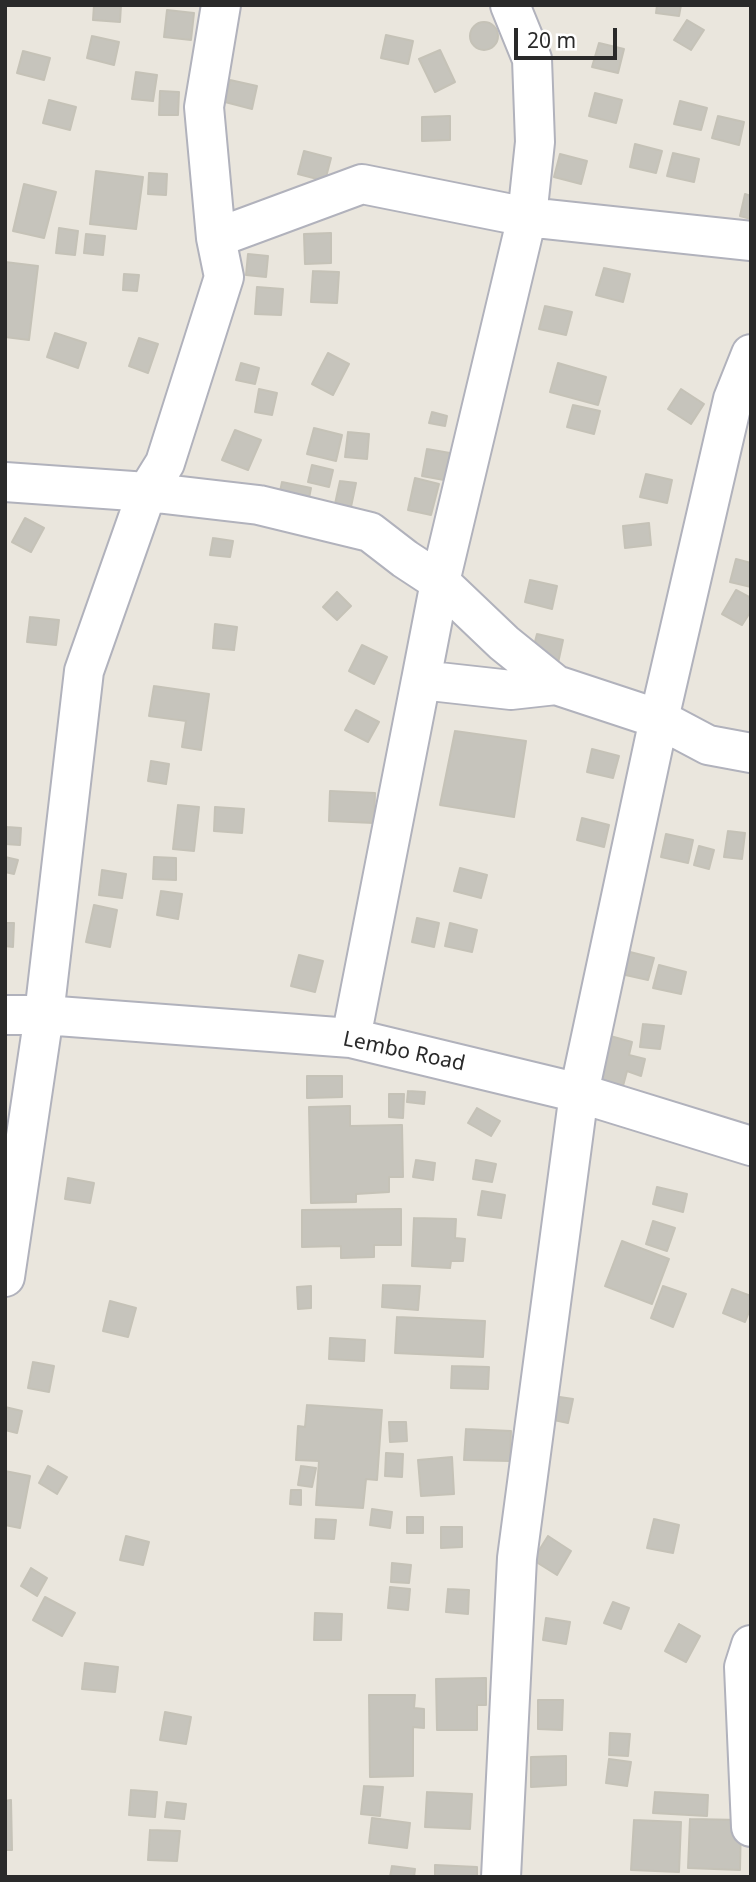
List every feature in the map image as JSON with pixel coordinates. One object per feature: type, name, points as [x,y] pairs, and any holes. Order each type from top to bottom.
[{"type":"street","points":[[5,1277],[44,1015],[84,671],[147,492],[165,463],[224,277],[216,237],[204,107],[221,5]]},
{"type":"street","points":[[351,1038],[440,582],[527,217],[535,142],[531,59],[510,5]]},
{"type":"street","points":[[216,237],[362,184],[527,217],[751,241]]},
{"type":"street","points":[[501,1877],[517,1558],[579,1093],[659,719],[733,399],[751,354]]},
{"type":"street","points":[[5,482],[147,492],[259,505],[370,532],[440,582],[504,643],[556,685],[659,719],[708,745],[751,753]]},
{"type":"street","points":[[421,680],[511,690],[556,685]]},
{"type":"street","name":"Lembo Road","points":[[5,1015],[44,1015],[351,1038],[579,1093],[751,1146]]},
{"type":"street","points":[[751,1645],[744,1667],[751,1827]]},
{"type":"building","points":[[94,5],[121,5],[120,22],[93,20]]},
{"type":"building","points":[[657,5],[681,5],[679,16],[656,13]]},
{"type":"building","points":[[167,10],[194,13],[191,40],[164,37]]},
{"type":"building","points":[[687,20],[704,30],[691,50],[674,40]]},
{"type":"building","points":[[484,22],[494,26],[498,36],[494,46],[484,50],[474,46],[470,36],[474,26]]},
{"type":"building","points":[[386,35],[413,41],[408,64],[381,58]]},
{"type":"building","points":[[92,36],[119,42],[114,65],[87,58]]},
{"type":"building","points":[[599,43],[624,49],[618,73],[592,67]]},
{"type":"building","points":[[440,50],[455,82],[435,92],[419,59]]},
{"type":"building","points":[[23,51],[50,58],[44,80],[17,73]]},
{"type":"building","points":[[136,72],[157,75],[153,101],[132,99]]},
{"type":"building","points":[[230,80],[257,86],[252,109],[225,102]]},
{"type":"building","points":[[160,91],[179,92],[178,115],[159,115]]},
{"type":"building","points":[[595,93],[622,100],[616,123],[589,116]]},
{"type":"building","points":[[49,100],[76,107],[70,130],[43,123]]},
{"type":"building","points":[[680,101],[707,108],[701,130],[674,124]]},
{"type":"building","points":[[450,116],[450,140],[422,141],[422,117]]},
{"type":"building","points":[[718,116],[744,122],[739,145],[712,138]]},
{"type":"building","points":[[635,144],[662,151],[656,173],[630,167]]},
{"type":"building","points":[[304,151],[331,158],[325,181],[298,174]]},
{"type":"building","points":[[673,153],[699,159],[694,182],[667,176]]},
{"type":"building","points":[[560,154],[587,161],[581,184],[554,177]]},
{"type":"building","points":[[96,171],[143,177],[136,229],[90,224]]},
{"type":"building","points":[[149,173],[167,174],[166,195],[148,194]]},
{"type":"building","points":[[24,184],[56,192],[44,238],[13,231]]},
{"type":"building","points":[[745,194],[751,196],[751,219],[740,216]]},
{"type":"building","points":[[59,228],[78,231],[75,255],[56,253]]},
{"type":"building","points":[[331,233],[331,263],[305,264],[304,234]]},
{"type":"building","points":[[86,234],[105,236],[103,255],[84,253]]},
{"type":"building","points":[[248,254],[268,256],[266,277],[246,275]]},
{"type":"building","points":[[5,262],[38,266],[29,340],[5,337]]},
{"type":"building","points":[[604,268],[630,274],[623,302],[596,295]]},
{"type":"building","points":[[313,271],[339,272],[337,303],[311,302]]},
{"type":"building","points":[[124,274],[139,275],[137,291],[123,290]]},
{"type":"building","points":[[257,287],[283,289],[281,315],[255,314]]},
{"type":"building","points":[[545,306],[572,312],[566,335],[539,329]]},
{"type":"building","points":[[55,333],[86,343],[78,368],[47,357]]},
{"type":"building","points":[[139,338],[158,344],[148,373],[129,366]]},
{"type":"building","points":[[328,353],[349,364],[333,395],[312,384]]},
{"type":"building","points":[[241,363],[259,368],[255,384],[236,380]]},
{"type":"building","points":[[558,363],[606,377],[598,405],[550,392]]},
{"type":"building","points":[[259,389],[277,393],[272,415],[255,412]]},
{"type":"building","points":[[681,389],[704,404],[691,424],[668,409]]},
{"type":"building","points":[[573,405],[600,411],[594,434],[567,427]]},
{"type":"building","points":[[432,412],[447,416],[445,426],[429,423]]},
{"type":"building","points":[[314,428],[342,435],[336,461],[307,454]]},
{"type":"building","points":[[235,430],[261,440],[248,470],[222,460]]},
{"type":"building","points":[[348,432],[369,434],[367,459],[345,457]]},
{"type":"building","points":[[427,449],[450,453],[444,480],[422,476]]},
{"type":"building","points":[[312,465],[333,470],[329,487],[308,482]]},
{"type":"building","points":[[646,474],[672,480],[667,503],[640,497]]},
{"type":"building","points":[[415,478],[439,484],[431,515],[408,510]]},
{"type":"building","points":[[340,481],[356,483],[351,507],[335,504]]},
{"type":"building","points":[[282,482],[311,488],[307,508],[278,501]]},
{"type":"building","points":[[25,518],[44,528],[31,552],[12,542]]},
{"type":"building","points":[[649,523],[651,545],[625,548],[623,526]]},
{"type":"building","points":[[213,538],[233,541],[230,557],[210,555]]},
{"type":"building","points":[[736,559],[751,563],[751,587],[730,582]]},
{"type":"building","points":[[530,580],[557,586],[552,609],[525,602]]},
{"type":"building","points":[[736,590],[751,598],[751,611],[742,625],[722,614]]},
{"type":"building","points":[[337,592],[351,606],[337,620],[323,607]]},
{"type":"building","points":[[30,617],[59,620],[56,645],[27,642]]},
{"type":"building","points":[[215,624],[237,627],[234,650],[213,648]]},
{"type":"building","points":[[537,634],[563,640],[558,663],[531,657]]},
{"type":"building","points":[[362,645],[387,657],[374,684],[349,671]]},
{"type":"building","points":[[154,686],[209,694],[201,750],[182,747],[186,721],[149,716]]},
{"type":"building","points":[[356,710],[379,722],[368,742],[345,730]]},
{"type":"building","points":[[455,731],[526,741],[514,817],[440,805]]},
{"type":"building","points":[[592,749],[619,756],[613,778],[587,772]]},
{"type":"building","points":[[151,761],[169,764],[166,784],[148,781]]},
{"type":"building","points":[[330,791],[375,793],[374,823],[329,821]]},
{"type":"building","points":[[178,805],[199,807],[194,851],[173,849]]},
{"type":"building","points":[[215,807],[244,809],[242,833],[214,831]]},
{"type":"building","points":[[582,818],[609,825],[604,847],[577,840]]},
{"type":"building","points":[[7,827],[21,828],[20,845],[5,844]]},
{"type":"building","points":[[728,831],[745,833],[742,859],[724,857]]},
{"type":"building","points":[[666,834],[693,840],[688,863],[661,857]]},
{"type":"building","points":[[699,846],[714,850],[709,869],[694,865]]},
{"type":"building","points":[[5,857],[18,860],[14,874],[5,872]]},
{"type":"building","points":[[154,857],[176,858],[176,880],[153,879]]},
{"type":"building","points":[[460,868],[487,875],[481,898],[454,891]]},
{"type":"building","points":[[102,870],[126,874],[122,898],[99,895]]},
{"type":"building","points":[[161,891],[182,894],[178,919],[157,915]]},
{"type":"building","points":[[94,905],[117,910],[110,947],[86,942]]},
{"type":"building","points":[[417,918],[439,923],[434,947],[412,942]]},
{"type":"building","points":[[5,923],[14,923],[13,947],[5,946]]},
{"type":"building","points":[[450,923],[477,930],[472,952],[445,946]]},
{"type":"building","points":[[626,951],[654,958],[648,980],[621,974]]},
{"type":"building","points":[[299,955],[323,961],[315,992],[291,986]]},
{"type":"building","points":[[659,965],[686,972],[681,994],[653,988]]},
{"type":"building","points":[[643,1024],[664,1026],[660,1049],[640,1047]]},
{"type":"building","points":[[603,1034],[632,1042],[629,1055],[645,1059],[641,1076],[627,1071],[623,1086],[592,1078]]},
{"type":"building","points":[[307,1076],[342,1076],[342,1097],[307,1098]]},
{"type":"building","points":[[408,1091],[425,1092],[424,1104],[407,1102]]},
{"type":"building","points":[[389,1094],[404,1094],[403,1118],[389,1117]]},
{"type":"building","points":[[350,1106],[350,1126],[402,1125],[403,1177],[389,1177],[389,1192],[356,1194],[356,1202],[311,1203],[309,1107]]},
{"type":"building","points":[[477,1108],[500,1121],[491,1136],[468,1123]]},
{"type":"building","points":[[416,1160],[435,1163],[433,1180],[413,1177]]},
{"type":"building","points":[[476,1160],[496,1164],[492,1182],[473,1179]]},
{"type":"building","points":[[68,1178],[94,1183],[90,1203],[65,1199]]},
{"type":"building","points":[[657,1187],[687,1194],[683,1212],[653,1204]]},
{"type":"building","points":[[482,1191],[505,1195],[501,1218],[478,1215]]},
{"type":"building","points":[[401,1209],[401,1245],[374,1245],[374,1257],[341,1258],[341,1246],[302,1247],[302,1210]]},
{"type":"building","points":[[414,1218],[456,1219],[455,1238],[465,1239],[463,1261],[451,1261],[450,1268],[412,1266]]},
{"type":"building","points":[[653,1221],[675,1228],[667,1251],[646,1244]]},
{"type":"building","points":[[622,1241],[669,1259],[652,1304],[605,1286]]},
{"type":"building","points":[[383,1285],[420,1286],[418,1310],[382,1307]]},
{"type":"building","points":[[311,1286],[311,1308],[298,1309],[297,1287]]},
{"type":"building","points":[[663,1286],[686,1294],[673,1327],[651,1318]]},
{"type":"building","points":[[732,1289],[751,1296],[751,1307],[745,1322],[723,1313]]},
{"type":"building","points":[[110,1301],[136,1308],[128,1337],[103,1331]]},
{"type":"building","points":[[397,1317],[485,1321],[483,1357],[395,1353]]},
{"type":"building","points":[[330,1338],[365,1340],[364,1361],[329,1359]]},
{"type":"building","points":[[33,1362],[54,1366],[49,1392],[28,1388]]},
{"type":"building","points":[[452,1366],[489,1367],[488,1389],[451,1388]]},
{"type":"building","points":[[553,1396],[573,1399],[568,1423],[549,1419]]},
{"type":"building","points":[[307,1405],[382,1410],[377,1480],[366,1479],[363,1508],[316,1505],[319,1461],[296,1460],[298,1426],[305,1427]]},
{"type":"building","points":[[5,1407],[22,1411],[17,1433],[5,1430]]},
{"type":"building","points":[[389,1422],[406,1422],[407,1441],[390,1442]]},
{"type":"building","points":[[466,1429],[511,1431],[510,1461],[464,1460]]},
{"type":"building","points":[[386,1453],[403,1454],[402,1477],[385,1476]]},
{"type":"building","points":[[452,1457],[454,1494],[421,1496],[418,1460]]},
{"type":"building","points":[[48,1466],[67,1477],[57,1494],[39,1483]]},
{"type":"building","points":[[301,1466],[316,1468],[312,1487],[298,1485]]},
{"type":"building","points":[[5,1471],[30,1476],[20,1528],[5,1525]]},
{"type":"building","points":[[291,1490],[301,1490],[301,1505],[290,1504]]},
{"type":"building","points":[[372,1509],[392,1512],[390,1528],[370,1525]]},
{"type":"building","points":[[407,1517],[423,1517],[423,1533],[407,1533]]},
{"type":"building","points":[[316,1519],[336,1520],[334,1539],[315,1538]]},
{"type":"building","points":[[654,1519],[679,1525],[673,1553],[647,1548]]},
{"type":"building","points":[[441,1527],[462,1527],[462,1547],[441,1548]]},
{"type":"building","points":[[126,1536],[149,1542],[143,1565],[120,1560]]},
{"type":"building","points":[[548,1536],[571,1551],[557,1575],[533,1560]]},
{"type":"building","points":[[392,1563],[411,1565],[409,1583],[391,1582]]},
{"type":"building","points":[[31,1568],[47,1578],[37,1596],[21,1586]]},
{"type":"building","points":[[390,1587],[410,1589],[408,1610],[388,1608]]},
{"type":"building","points":[[448,1589],[469,1590],[468,1614],[446,1612]]},
{"type":"building","points":[[45,1597],[75,1613],[62,1636],[33,1620]]},
{"type":"building","points":[[613,1602],[629,1608],[621,1629],[604,1623]]},
{"type":"building","points":[[315,1613],[342,1614],[341,1640],[314,1640]]},
{"type":"building","points":[[546,1618],[570,1622],[566,1644],[543,1640]]},
{"type":"building","points":[[679,1624],[700,1636],[686,1662],[665,1651]]},
{"type":"building","points":[[85,1663],[118,1667],[115,1692],[82,1689]]},
{"type":"building","points":[[486,1678],[486,1705],[477,1705],[477,1730],[437,1730],[436,1679]]},
{"type":"building","points":[[369,1695],[415,1695],[414,1708],[424,1709],[424,1728],[413,1727],[413,1776],[370,1777]]},
{"type":"building","points":[[538,1700],[563,1700],[562,1730],[538,1729]]},
{"type":"building","points":[[165,1712],[191,1717],[186,1744],[160,1740]]},
{"type":"building","points":[[610,1733],[630,1734],[628,1756],[609,1755]]},
{"type":"building","points":[[566,1756],[566,1785],[531,1787],[531,1757]]},
{"type":"building","points":[[609,1759],[631,1762],[627,1786],[606,1783]]},
{"type":"building","points":[[364,1786],[383,1787],[380,1816],[361,1814]]},
{"type":"building","points":[[131,1790],[157,1792],[155,1817],[129,1815]]},
{"type":"building","points":[[427,1792],[472,1794],[470,1829],[425,1827]]},
{"type":"building","points":[[655,1792],[708,1795],[707,1816],[653,1813]]},
{"type":"building","points":[[11,1800],[12,1850],[5,1850],[5,1801]]},
{"type":"building","points":[[167,1802],[186,1804],[184,1819],[165,1817]]},
{"type":"building","points":[[372,1818],[410,1823],[407,1848],[369,1843]]},
{"type":"building","points":[[690,1819],[741,1820],[740,1870],[688,1868]]},
{"type":"building","points":[[634,1820],[681,1822],[679,1872],[631,1870]]},
{"type":"building","points":[[150,1830],[180,1831],[177,1861],[148,1860]]},
{"type":"building","points":[[435,1865],[477,1867],[477,1877],[435,1877]]},
{"type":"building","points":[[392,1866],[415,1869],[414,1877],[390,1877]]}]
